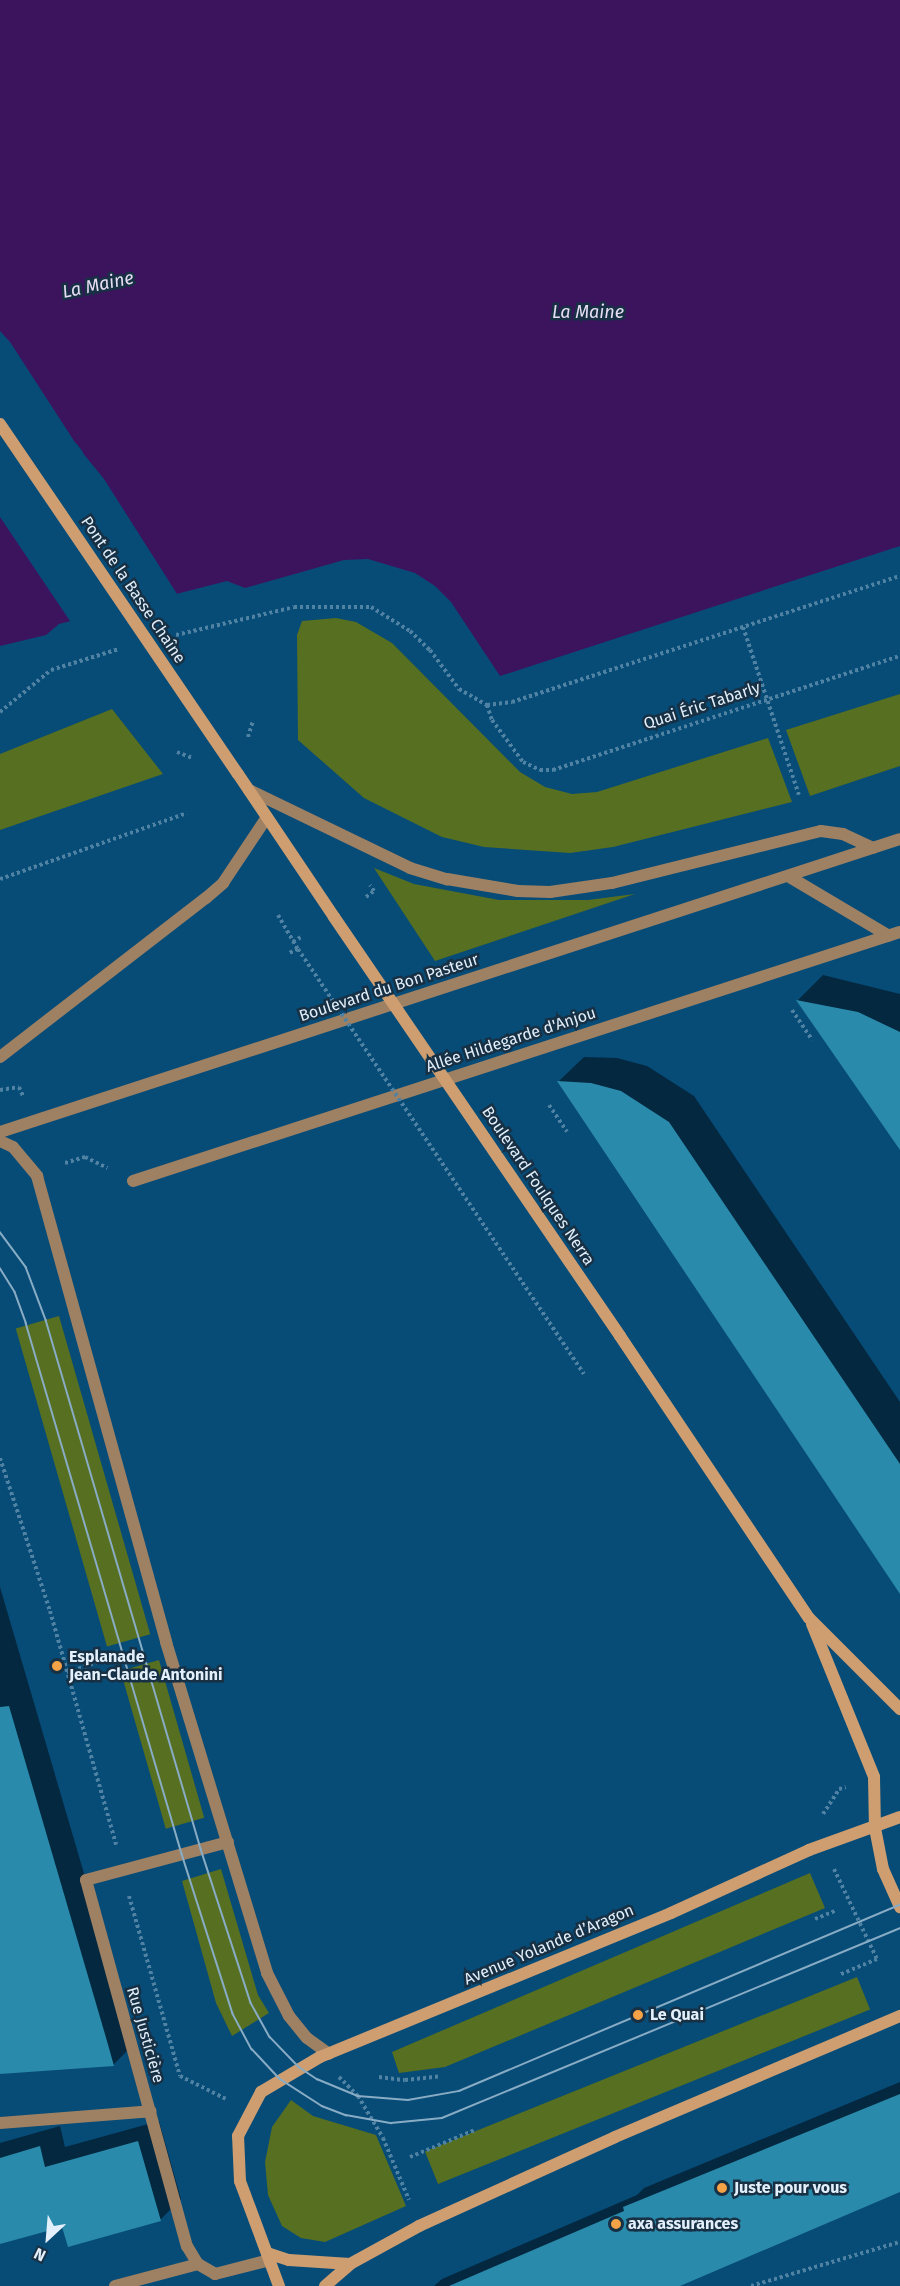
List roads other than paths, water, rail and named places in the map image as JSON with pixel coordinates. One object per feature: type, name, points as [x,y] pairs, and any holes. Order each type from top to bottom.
[{"type":"main road","name":"Pont de la Basse Chaîne","points":[[0,424],[238,774]]},
{"type":"main road","name":"Boulevard Foulques Nerra","points":[[238,774],[809,1618],[900,1709]]},
{"type":"main road","name":"Boulevard Foulques Nerra","points":[[809,1618],[874,1778],[875,1828],[883,1869],[900,1907]]},
{"type":"main road","name":"Avenue Yolande d’Aragon","points":[[269,2257],[240,2181],[238,2136],[248,2110],[261,2092],[325,2056],[671,1912],[809,1850],[875,1828],[900,1817]]},
{"type":"main road","points":[[325,2286],[350,2264],[419,2226],[615,2137],[900,2016]]},
{"type":"main road","points":[[279,2286],[269,2257],[350,2264]]},
{"type":"street","points":[[249,790],[410,868],[447,879],[518,891],[550,892],[612,883],[821,831],[843,834],[873,848]]},
{"type":"street","points":[[0,1057],[223,883],[267,817]]},
{"type":"street","name":"Boulevard du Bon Pasteur","points":[[0,1132],[900,839]]},
{"type":"street","points":[[788,876],[895,934]]},
{"type":"street","name":"Allée Hildegarde d'Anjou","points":[[133,1181],[895,934]]},
{"type":"street","points":[[0,1141],[13,1147],[37,1176],[165,1642],[267,1973],[277,1996],[307,2038],[325,2056]]},
{"type":"street","name":"Rue Justicière","points":[[198,2264],[186,2246],[151,2111],[138,2075],[86,1880],[228,1842]]},
{"type":"street","points":[[0,2123],[151,2111]]},
{"type":"street","points":[[115,2286],[198,2264],[215,2274],[269,2257]]},
{"type":"water","name":"La Maine","points":[[0,0],[900,0],[900,546],[500,676],[451,602],[435,586],[415,573],[368,559],[344,560],[245,588],[227,581],[59,624],[46,635],[0,646],[0,480],[83,457],[83,452],[76,443],[0,464]]},
{"type":"tram line","points":[[0,1232],[26,1267],[46,1320],[201,1849],[251,2003],[270,2037],[299,2067],[317,2079],[358,2096],[408,2100],[459,2091],[900,1905]]},
{"type":"tram line","points":[[0,1268],[15,1292],[26,1323],[182,1854],[233,2014],[252,2049],[280,2079],[322,2106],[346,2115],[391,2123],[442,2118],[900,1928]]},
{"type":"place","name":"Esplanade Jean-Claude Antonini","points":[[57,1666]]},
{"type":"place","name":"Le Quai","points":[[638,2015]]},
{"type":"place","name":"Juste pour vous","points":[[722,2188]]},
{"type":"place","name":"axa assurances","points":[[616,2224]]}]
